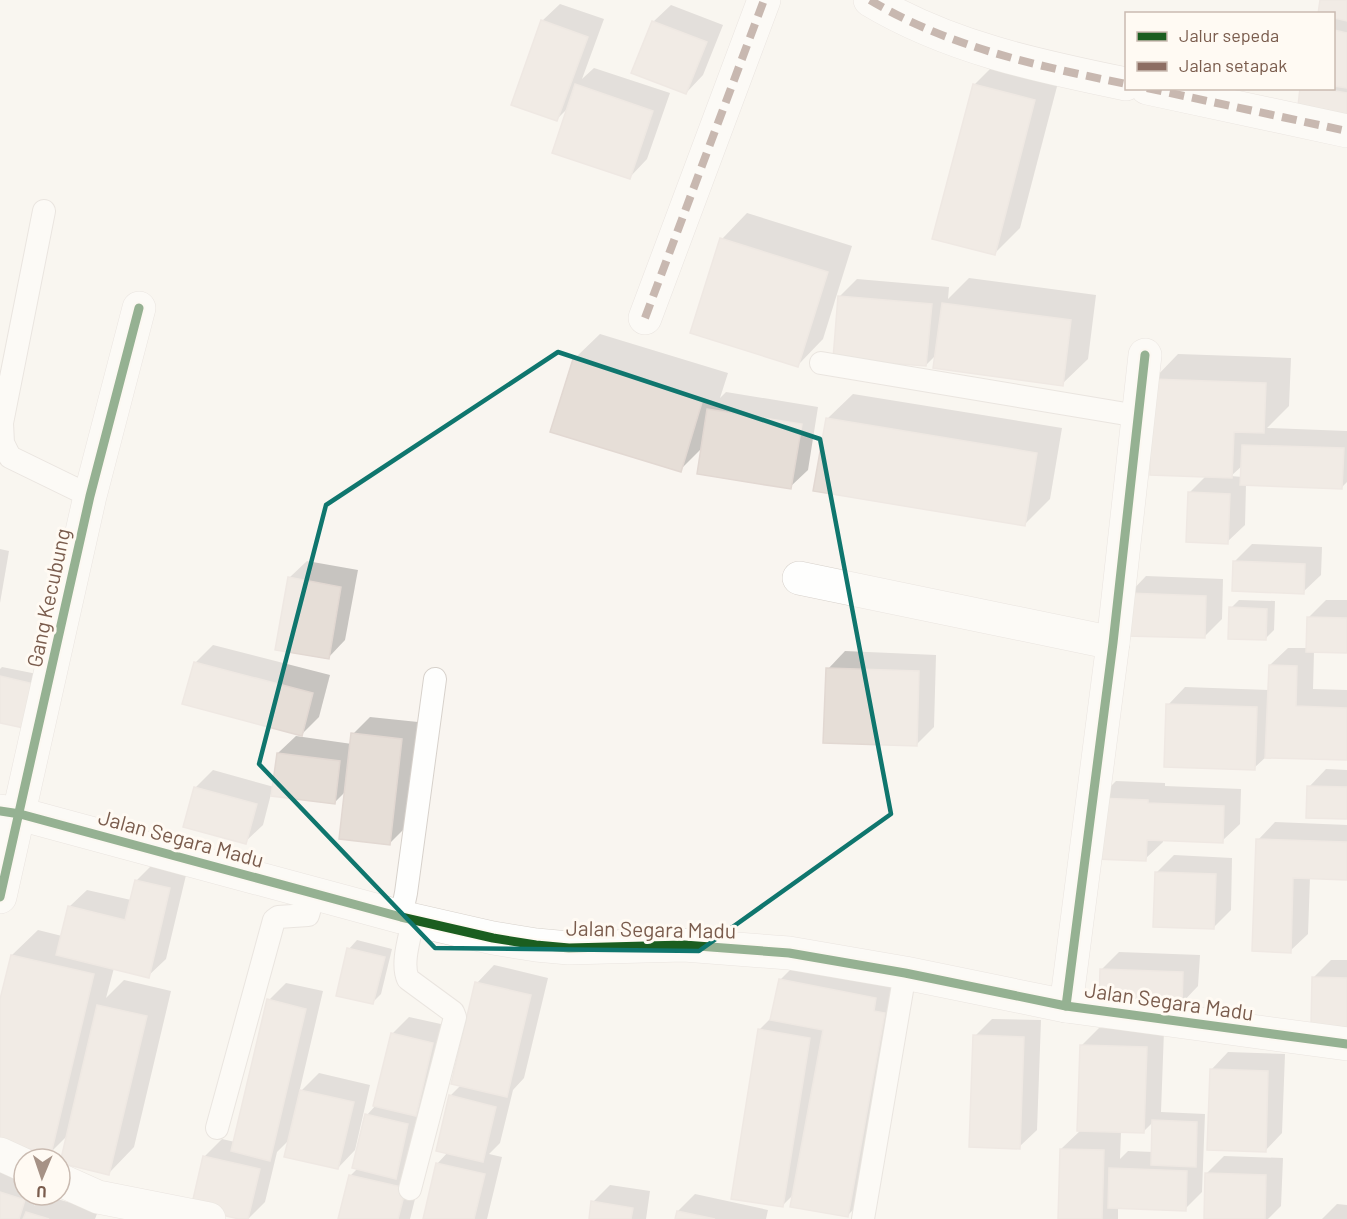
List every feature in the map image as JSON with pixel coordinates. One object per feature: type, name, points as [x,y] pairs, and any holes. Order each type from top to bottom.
[{"type":"street","points":[[645,318],[764,0]]},
{"type":"street","points":[[870,0],[924,28],[984,50],[1059,70],[1125,84]]},
{"type":"street","points":[[1156,90],[1347,131]]},
{"type":"street","name":"Gang Kecubung","points":[[0,897],[10,812],[139,308]]},
{"type":"street","points":[[1066,1006],[1113,643],[1145,355]]},
{"type":"street","points":[[799,578],[1113,643]]},
{"type":"street","name":"Jalan Segara Madu","points":[[10,812],[407,919],[493,938],[569,948],[648,945],[712,946],[789,953],[905,973],[1066,1006],[1347,1044]]},
{"type":"street","points":[[72,1189],[96,1208],[208,1219]]},
{"type":"lane","points":[[44,211],[2,423],[3,442],[10,457],[90,496]]},
{"type":"lane","points":[[820,363],[1137,417]]},
{"type":"lane","points":[[410,1189],[455,1017],[453,1012],[408,979],[406,975],[406,893],[435,679]]},
{"type":"lane","points":[[217,1128],[274,920],[278,916],[308,915],[314,894]]},
{"type":"lane","points":[[863,1219],[905,973]]},
{"type":"highlighted area","points":[[558,352],[820,439],[891,814],[699,951],[435,948],[259,764],[326,505]]},
{"type":"building","points":[[1320,0],[1347,0],[1347,21],[1335,18],[1335,12],[1318,12]]},
{"type":"building","points":[[541,20],[588,37],[557,121],[511,105]]},
{"type":"building","points":[[652,21],[707,42],[686,94],[631,73]]},
{"type":"building","points":[[1335,30],[1347,33],[1347,88],[1335,86]]},
{"type":"building","points":[[575,84],[653,111],[630,179],[552,153]]},
{"type":"building","points":[[973,84],[1035,100],[995,255],[932,239]]},
{"type":"building","points":[[1300,90],[1330,90],[1347,93],[1347,125],[1297,115]]},
{"type":"building","points":[[720,238],[828,272],[798,367],[690,333]]},
{"type":"building","points":[[838,296],[932,304],[926,366],[833,359]]},
{"type":"building","points":[[942,303],[1071,320],[1063,386],[933,368]]},
{"type":"building","points":[[573,359],[703,399],[681,472],[550,432]]},
{"type":"building","points":[[1151,379],[1266,383],[1264,433],[1234,432],[1232,478],[1150,475]]},
{"type":"building","points":[[707,409],[802,424],[791,489],[697,474]]},
{"type":"building","points":[[826,418],[1037,453],[1025,526],[813,491]]},
{"type":"building","points":[[1242,445],[1344,448],[1342,489],[1240,485]]},
{"type":"building","points":[[1188,492],[1230,494],[1228,544],[1186,542]]},
{"type":"building","points":[[1233,561],[1305,564],[1304,594],[1232,591]]},
{"type":"building","points":[[288,577],[341,587],[329,659],[275,650]]},
{"type":"building","points":[[1127,593],[1206,596],[1205,638],[1126,636]]},
{"type":"building","points":[[1229,607],[1267,609],[1266,640],[1228,639]]},
{"type":"building","points":[[1307,617],[1347,618],[1347,653],[1306,652]]},
{"type":"building","points":[[194,662],[313,693],[302,736],[182,704]]},
{"type":"building","points":[[1269,665],[1297,666],[1296,706],[1347,708],[1347,760],[1265,758]]},
{"type":"building","points":[[826,668],[919,671],[917,746],[823,743]]},
{"type":"building","points":[[0,676],[34,684],[24,728],[0,723]]},
{"type":"building","points":[[1166,704],[1257,707],[1255,770],[1164,767]]},
{"type":"building","points":[[351,733],[402,739],[390,845],[339,839]]},
{"type":"building","points":[[277,753],[340,761],[335,804],[271,796]]},
{"type":"building","points":[[1307,786],[1347,787],[1347,819],[1306,818]]},
{"type":"building","points":[[194,787],[257,804],[246,844],[183,827]]},
{"type":"building","points":[[1097,798],[1224,806],[1223,843],[1147,840],[1146,861],[1095,859]]},
{"type":"building","points":[[1256,839],[1347,842],[1347,880],[1293,878],[1291,953],[1252,951]]},
{"type":"building","points":[[1155,872],[1216,874],[1214,929],[1153,927]]},
{"type":"building","points":[[135,880],[170,888],[149,978],[56,955],[68,906],[125,920]]},
{"type":"building","points":[[347,948],[385,957],[373,1004],[336,996]]},
{"type":"building","points":[[11,955],[94,974],[53,1147],[21,1147],[0,1142],[0,999]]},
{"type":"building","points":[[1100,969],[1183,972],[1182,1005],[1099,1002]]},
{"type":"building","points":[[1312,977],[1347,978],[1347,1027],[1311,1025]]},
{"type":"building","points":[[779,979],[876,998],[874,1011],[885,1013],[848,1217],[790,1207],[823,1030],[770,1020]]},
{"type":"building","points":[[475,982],[531,995],[507,1097],[451,1084]]},
{"type":"building","points":[[267,999],[306,1009],[270,1161],[231,1151]]},
{"type":"building","points":[[97,1005],[147,1016],[109,1175],[72,1166],[72,1147],[64,1147]]},
{"type":"building","points":[[758,1029],[810,1038],[783,1207],[731,1199]]},
{"type":"building","points":[[391,1033],[433,1043],[416,1116],[373,1106]]},
{"type":"building","points":[[973,1035],[1024,1037],[1020,1149],[969,1147]]},
{"type":"building","points":[[1080,1045],[1147,1047],[1144,1133],[1077,1131]]},
{"type":"building","points":[[1210,1069],[1268,1071],[1266,1152],[1207,1150]]},
{"type":"building","points":[[300,1090],[354,1102],[338,1169],[284,1157]]},
{"type":"building","points":[[449,1095],[496,1107],[483,1162],[436,1151]]},
{"type":"building","points":[[365,1114],[408,1124],[396,1179],[352,1168]]},
{"type":"building","points":[[1152,1120],[1197,1122],[1196,1167],[1151,1165]]},
{"type":"building","points":[[1060,1149],[1104,1150],[1102,1219],[1058,1219]]},
{"type":"building","points":[[203,1156],[260,1169],[248,1219],[191,1208]]},
{"type":"building","points":[[436,1163],[485,1174],[474,1219],[423,1219]]},
{"type":"building","points":[[1109,1168],[1187,1171],[1186,1211],[1108,1208]]},
{"type":"building","points":[[1205,1173],[1266,1175],[1265,1219],[1204,1219]]},
{"type":"building","points":[[349,1175],[406,1188],[398,1219],[338,1219]]},
{"type":"building","points":[[0,1192],[12,1196],[12,1207],[23,1207],[19,1219],[0,1219]]},
{"type":"building","points":[[591,1201],[633,1208],[631,1219],[589,1219]]},
{"type":"building","points":[[677,1211],[715,1219],[675,1219]]},
{"type":"building","points":[[26,1212],[49,1219],[23,1219]]},
{"type":"marked path","points":[[645,318],[764,0]]},
{"type":"marked path","points":[[870,0],[931,30],[994,53],[1125,84]]},
{"type":"marked path","points":[[1156,90],[1347,131]]},
{"type":"cycle path","points":[[0,897],[90,496],[139,308]]},
{"type":"cycle path","points":[[1066,1006],[1113,643],[1145,355]]},
{"type":"cycle path","points":[[0,811],[20,814],[401,917],[493,938],[569,948],[684,945],[789,953],[905,973],[1066,1006],[1347,1044]]}]
